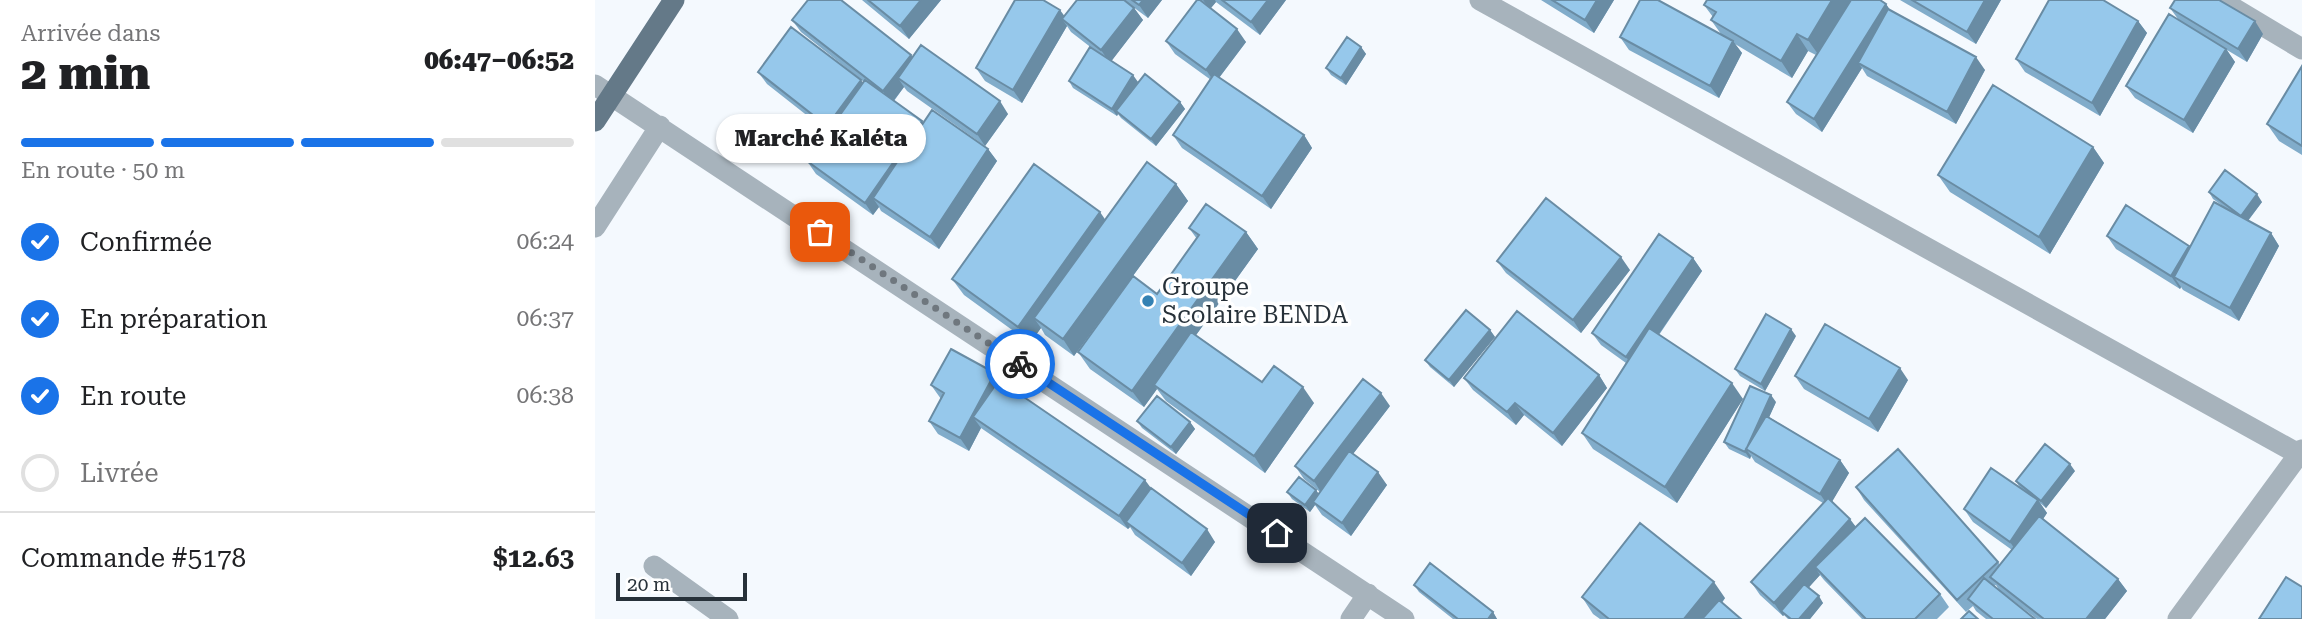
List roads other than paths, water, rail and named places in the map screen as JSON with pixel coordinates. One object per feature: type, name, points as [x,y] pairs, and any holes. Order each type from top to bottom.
[{"type":"main road","points":[[595,121],[603,90],[674,0]]},
{"type":"street","points":[[1480,0],[2301,454],[2178,619]]},
{"type":"street","points":[[2220,0],[2302,49]]},
{"type":"street","points":[[603,90],[1404,619]]},
{"type":"street","points":[[595,227],[660,126]]},
{"type":"street","points":[[654,566],[729,619]]},
{"type":"street","points":[[1351,619],[1368,594]]},
{"type":"place","name":"Marché Kaléta","points":[[820,232]]},
{"type":"place","name":"Groupe Scolaire BENDA","points":[[1148,301]]}]
